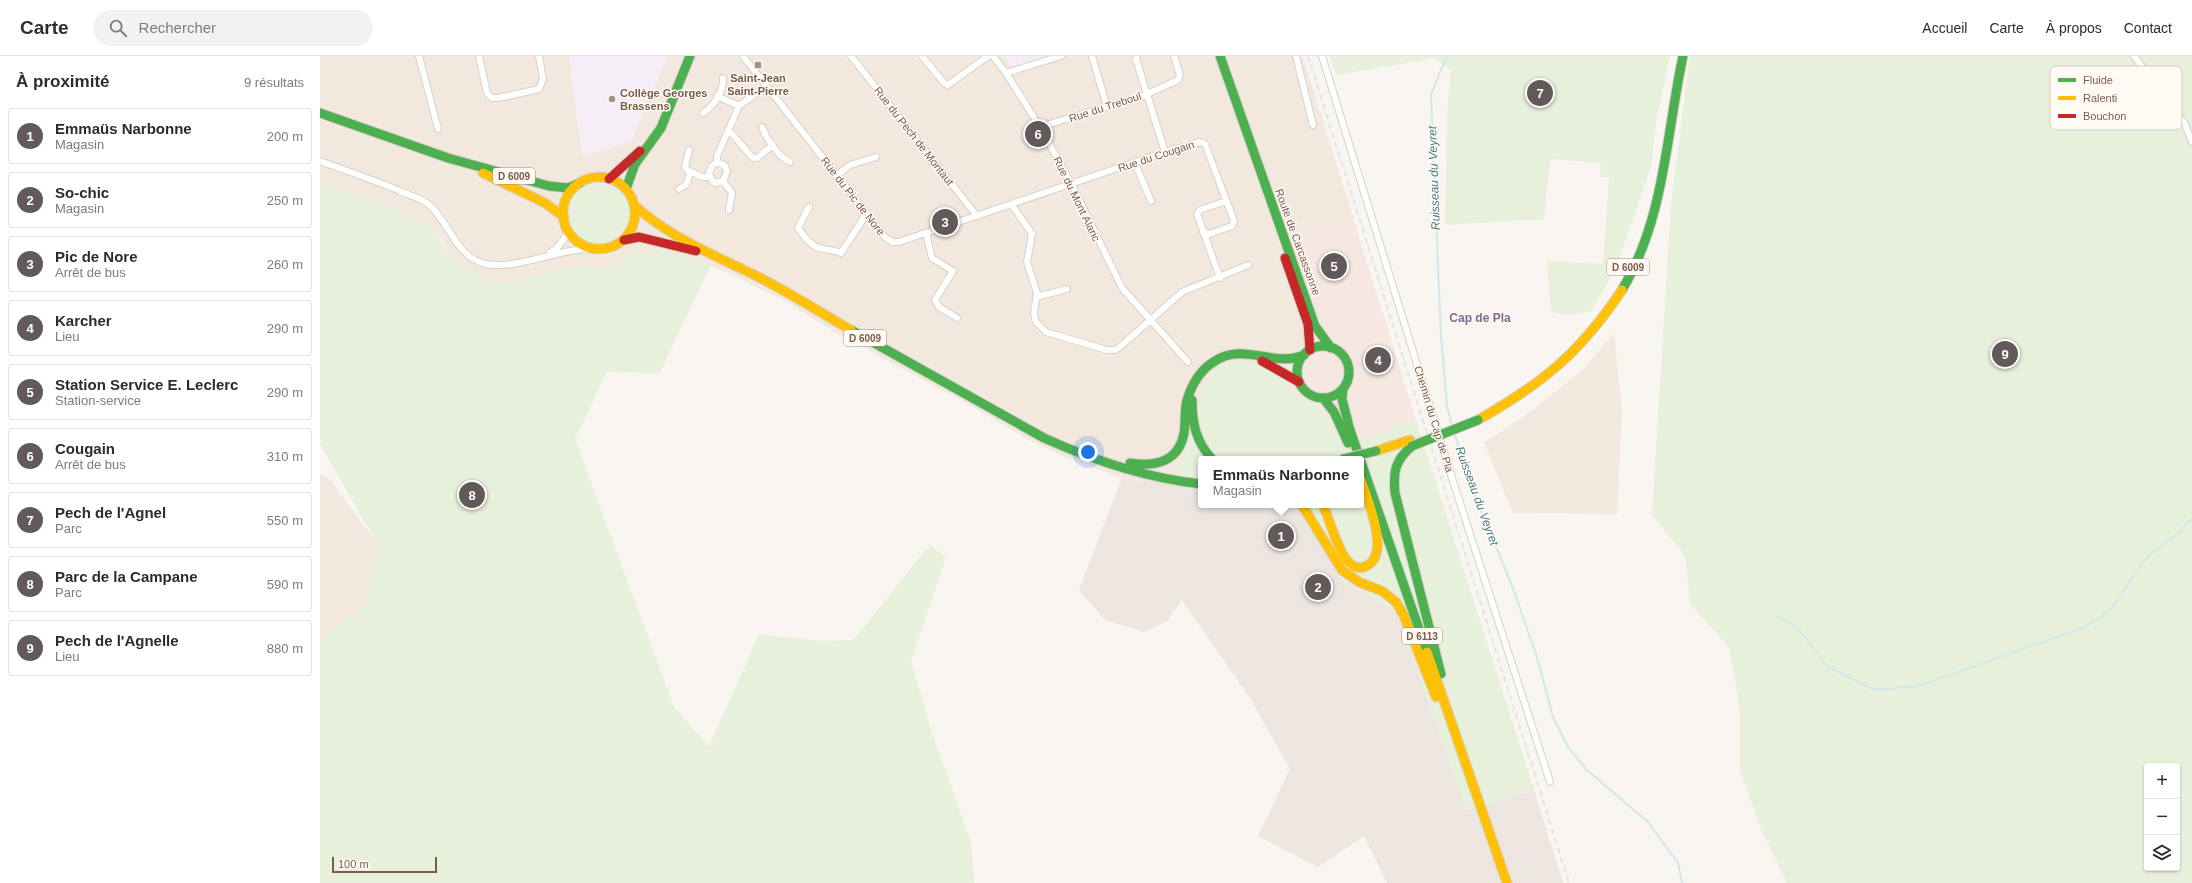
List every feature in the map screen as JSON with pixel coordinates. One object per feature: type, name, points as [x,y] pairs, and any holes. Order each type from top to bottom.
[{"type":"main road","name":"Route de Carcassonne","points":[[1220,56],[1315,326],[1323,340],[1332,348]]},
{"type":"main road","name":"D 6009","points":[[1477,418],[1527,385],[1555,362],[1587,328],[1627,269],[1642,233],[1659,171],[1678,56]]},
{"type":"main road","name":"D 6009","points":[[1355,456],[1411,443],[1477,418],[1508,404],[1543,379],[1591,333],[1610,308],[1633,271],[1648,235],[1657,205],[1664,172],[1683,56]]},
{"type":"main road","points":[[626,189],[629,176],[635,164],[661,128],[688,58]]},
{"type":"main road","name":"D 6009","points":[[320,114],[448,158],[560,188],[580,183]]},
{"type":"main road","name":"Route de Carcassonne","points":[[1249,140],[1284,254],[1308,324],[1307,352]]},
{"type":"main road","points":[[609,178],[650,142]]},
{"type":"main road","name":"D 6009","points":[[448,158],[538,199],[553,207],[564,217]]},
{"type":"main road","points":[[594,178],[609,178],[626,189],[634,205],[634,224],[624,240],[610,248],[593,249],[578,242],[569,232],[564,217],[566,198],[580,183],[594,178]]},
{"type":"main road","name":"D 6009","points":[[634,205],[661,227],[711,255],[745,270],[1018,424],[1076,453],[1138,471],[1198,478]]},
{"type":"main road","name":"D 6009","points":[[624,240],[639,237],[655,239],[711,255]]},
{"type":"main road","points":[[1018,424],[1094,454],[1141,466],[1157,465],[1168,460],[1177,451],[1183,438],[1187,401],[1193,385],[1209,365],[1225,355],[1236,353],[1253,352],[1284,360],[1324,346],[1332,348],[1342,354],[1348,368],[1349,375],[1343,389],[1331,397],[1322,398],[1309,394],[1299,382],[1270,364],[1236,353]]},
{"type":"main road","points":[[1299,382],[1297,368],[1307,352]]},
{"type":"main road","points":[[1193,385],[1192,409],[1197,437],[1202,448],[1209,456]]},
{"type":"main road","name":"D 6113","points":[[1343,389],[1342,399],[1350,430],[1359,456]]},
{"type":"main road","points":[[1322,398],[1334,412],[1341,424],[1353,456]]},
{"type":"main road","points":[[1411,443],[1398,458],[1393,469],[1395,493],[1462,753]]},
{"type":"main road","name":"D 6113","points":[[1364,470],[1507,883]]},
{"type":"main road","points":[[1138,471],[1162,479],[1198,484]]},
{"type":"main road","name":"D 6113","points":[[1364,488],[1501,883]]},
{"type":"main road","points":[[1324,508],[1345,558],[1351,565],[1357,568],[1371,565],[1376,559],[1380,543],[1364,489]]},
{"type":"main road","points":[[1304,508],[1342,570],[1359,582],[1382,591],[1396,602],[1404,616],[1439,706]]},
{"type":"street","points":[[419,56],[438,129]]},
{"type":"street","points":[[479,56],[488,93],[492,98],[498,98],[539,89],[543,79],[539,56]]},
{"type":"street","name":"Rue du Pic de Nore","points":[[744,56],[867,213],[884,237],[892,242],[926,233],[1072,185]]},
{"type":"street","name":"Rue du Pech de Montaut","points":[[851,56],[978,216]]},
{"type":"street","points":[[922,56],[944,83],[948,85],[988,56]]},
{"type":"street","name":"Rue du Mont Alaric","points":[[993,56],[1006,73],[1040,127],[1072,185],[1122,288],[1188,362]]},
{"type":"street","points":[[1006,73],[1061,56]]},
{"type":"street","points":[[1092,56],[1107,107]]},
{"type":"street","name":"Rue du Treboul","points":[[1137,56],[1136,59],[1147,93]]},
{"type":"street","name":"Rue du Treboul","points":[[1040,127],[1107,107],[1178,80],[1180,75],[1174,56]]},
{"type":"street","points":[[1296,56],[1314,125]]},
{"type":"street","name":"Chemin du Cap de Pla","points":[[1322,56],[1452,478],[1550,782]]},
{"type":"street","points":[[2134,56],[2142,66]]},
{"type":"street","points":[[704,113],[710,109],[724,85],[723,78]]},
{"type":"street","points":[[717,162],[717,156],[739,106],[766,86]]},
{"type":"street","points":[[1147,93],[1165,152]]},
{"type":"street","points":[[717,96],[739,106]]},
{"type":"street","points":[[2182,120],[2192,142]]},
{"type":"street","points":[[762,127],[765,134],[783,159],[790,162]]},
{"type":"street","points":[[728,132],[732,134],[753,158],[757,158],[773,145]]},
{"type":"street","name":"Rue du Cougain","points":[[1072,185],[1165,152],[1200,142],[1205,144],[1234,221],[1232,226],[1209,234],[1203,232]]},
{"type":"street","points":[[689,150],[685,167],[690,173],[709,177],[716,183],[723,181]]},
{"type":"street","points":[[837,175],[850,165],[876,157]]},
{"type":"street","points":[[320,161],[425,202],[441,217],[458,244],[471,257],[484,264],[500,265],[544,257],[567,250],[593,249]]},
{"type":"street","points":[[709,177],[712,166],[717,162]]},
{"type":"street","points":[[717,162],[725,166],[727,171],[723,181]]},
{"type":"street","points":[[1135,163],[1151,201]]},
{"type":"street","points":[[680,189],[686,185],[690,173]]},
{"type":"street","points":[[723,181],[732,192],[729,210]]},
{"type":"street","points":[[1220,278],[1197,214],[1200,210],[1226,200]]},
{"type":"street","points":[[1012,205],[1032,234],[1027,262],[1037,293],[1034,313],[1036,322],[1046,332],[1107,350],[1115,350],[1121,346],[1182,292],[1220,278],[1248,265]]},
{"type":"street","points":[[809,207],[798,228],[808,241],[817,248],[831,248],[841,253],[867,213]]},
{"type":"street","points":[[544,257],[558,247],[569,232]]},
{"type":"street","points":[[926,233],[932,258],[952,271],[935,300],[939,307],[957,318]]},
{"type":"street","points":[[1036,297],[1067,289]]},
{"type":"shaded area","points":[[320,56],[1303,56],[1355,224],[1300,235],[1329,335],[1303,345],[1286,376],[1180,468],[1174,485],[1122,478],[1063,456],[1027,439],[968,404],[841,336],[782,299],[711,265],[662,248],[633,255],[611,268],[577,266],[494,285],[467,270],[452,257],[440,238],[423,224],[372,201],[320,182]]},
{"type":"shaded area","name":"Collège Georges Brassens","points":[[569,56],[668,56],[631,142],[582,156]]},
{"type":"shaded area","points":[[1005,56],[1048,56],[1011,67]]},
{"type":"shaded area","points":[[1355,224],[1416,420],[1341,445],[1332,423],[1321,408],[1307,402],[1294,392],[1286,376],[1303,345],[1329,335],[1299,234]]},
{"type":"shaded area","points":[[1614,333],[1622,410],[1617,514],[1513,513],[1484,443],[1536,408],[1584,368]]},
{"type":"shaded area","points":[[320,474],[328,477],[378,545],[366,602],[320,643]]},
{"type":"shaded area","points":[[1122,478],[1174,485],[1198,490],[1198,508],[1299,509],[1398,613],[1466,810],[1534,790],[1563,883],[1387,883],[1364,836],[1318,867],[1258,836],[1290,769],[1250,698],[1182,600],[1167,621],[1144,632],[1105,620],[1079,590]]},
{"type":"green space","points":[[1330,56],[1670,56],[1656,122],[1651,167],[1616,268],[1591,311],[1570,315],[1551,312],[1547,261],[1603,264],[1609,178],[1600,177],[1601,163],[1550,159],[1544,219],[1445,225],[1447,114],[1451,71],[1435,58],[1336,75]]},
{"type":"green space","points":[[1690,56],[2192,56],[2192,883],[1787,883],[1762,832],[1740,771],[1740,709],[1729,647],[1690,604],[1685,556],[1652,515],[1671,205]]},
{"type":"green space","points":[[320,182],[359,195],[412,217],[432,231],[457,262],[472,273],[494,285],[577,266],[611,268],[633,255],[662,248],[711,265],[659,374],[607,371],[575,439],[674,707],[709,747],[759,634],[821,641],[853,640],[930,545],[946,557],[911,661],[932,733],[971,842],[974,883],[320,883],[320,643],[366,602],[378,545],[320,444]]},
{"type":"green space","points":[[593,182],[605,182],[621,191],[628,201],[630,213],[628,225],[621,235],[605,244],[593,244],[582,239],[573,230],[568,219],[568,207],[573,196],[582,187]]},
{"type":"green space","points":[[1244,361],[1286,376],[1295,392],[1307,402],[1321,408],[1332,423],[1341,445],[1416,420],[1534,790],[1466,810],[1398,613],[1342,581],[1299,509],[1294,508],[1364,508],[1364,456],[1198,456],[1198,490],[1174,485],[1204,387],[1222,364]]},
{"type":"waterway","name":"Ruisseau du Veyret","points":[[1447,56],[1431,94],[1441,336],[1447,406],[1452,426]]},
{"type":"waterway","name":"Ruisseau du Veyret","points":[[1454,432],[1472,488],[1511,583],[1536,654],[1553,717],[1568,747],[1587,770],[1648,822],[1678,863],[1682,883]]},
{"type":"waterway","points":[[1778,616],[1797,627],[1828,667],[1874,690],[1918,686],[2086,627],[2112,608],[2140,566],[2152,553],[2179,532],[2192,518]]},
{"type":"railway","points":[[1308,56],[1569,883]]},
{"type":"traffic: fast","points":[[626,189],[635,164],[661,128],[690,56]]},
{"type":"traffic: fast","points":[[1220,56],[1315,326],[1331,348]]},
{"type":"traffic: fast","points":[[1622,290],[1636,263],[1656,205],[1668,146],[1683,56]]},
{"type":"traffic: fast","points":[[320,113],[448,158],[549,186],[568,188],[580,183]]},
{"type":"traffic: fast","points":[[851,330],[1044,438],[1082,454],[1141,473],[1160,478],[1198,484]]},
{"type":"traffic: fast","points":[[1323,346],[1333,348],[1341,354],[1347,362],[1349,372],[1347,382],[1341,390],[1333,396],[1323,398],[1313,396],[1305,390],[1299,382],[1297,372],[1299,362],[1305,354],[1313,348],[1323,346]]},
{"type":"traffic: fast","points":[[1130,463],[1157,463],[1171,456],[1177,450],[1184,433],[1187,400],[1201,373],[1210,364],[1226,356],[1237,354],[1248,354],[1282,359],[1304,355]]},
{"type":"traffic: fast","points":[[1343,389],[1342,399],[1350,430],[1359,456]]},
{"type":"traffic: fast","points":[[1323,398],[1334,412],[1348,443]]},
{"type":"traffic: fast","points":[[1192,400],[1196,432],[1202,446],[1210,456]]},
{"type":"traffic: fast","points":[[1412,446],[1478,420]]},
{"type":"traffic: fast","points":[[1412,446],[1402,456],[1396,467],[1394,479],[1395,493],[1441,674]]},
{"type":"traffic: fast","points":[[1355,456],[1376,451]]},
{"type":"traffic: fast","points":[[1364,470],[1427,652]]},
{"type":"traffic: slow","points":[[483,173],[545,203],[564,217]]},
{"type":"traffic: slow","points":[[599,177],[619,183],[629,193],[635,213],[629,233],[619,243],[599,249],[579,243],[569,233],[563,213],[569,193],[579,183],[599,177]]},
{"type":"traffic: slow","points":[[634,205],[673,234],[771,284],[851,330]]},
{"type":"traffic: slow","points":[[1478,420],[1522,393],[1559,365],[1591,332],[1622,290]]},
{"type":"traffic: slow","points":[[1376,451],[1410,440]]},
{"type":"traffic: slow","points":[[1324,508],[1336,540],[1346,559],[1356,567],[1364,567],[1372,561],[1377,552],[1376,527],[1364,489]]},
{"type":"traffic: slow","points":[[1304,508],[1342,570],[1359,582],[1382,591],[1396,602],[1404,616],[1436,697]]},
{"type":"traffic: slow","points":[[1427,652],[1507,883]]},
{"type":"traffic: jam","points":[[609,179],[640,151]]},
{"type":"traffic: jam","points":[[624,240],[639,237],[696,251]]},
{"type":"traffic: jam","points":[[1285,258],[1308,324],[1310,350]]},
{"type":"traffic: jam","points":[[1262,361],[1299,382]]},
{"type":"place","name":"Saint-Jean Saint-Pierre","points":[[758,65]]},
{"type":"place","name":"Pech de l'Agnel","points":[[1540,93]]},
{"type":"place","name":"Collège Georges Brassens","points":[[612,99]]},
{"type":"place","name":"Cougain","points":[[1038,134]]},
{"type":"place","name":"Pic de Nore","points":[[945,222]]},
{"type":"place","name":"Station Service E. Leclerc","points":[[1334,266]]},
{"type":"place","name":"Pech de l'Agnelle","points":[[2005,354]]},
{"type":"place","name":"Karcher","points":[[1378,360]]},
{"type":"place","name":"Parc de la Campane","points":[[472,495]]},
{"type":"place","name":"Emmaüs Narbonne","points":[[1281,536]]},
{"type":"place","name":"So-chic","points":[[1318,587]]},
{"type":"district","name":"Cap de Pla","points":[[1480,318]]}]
